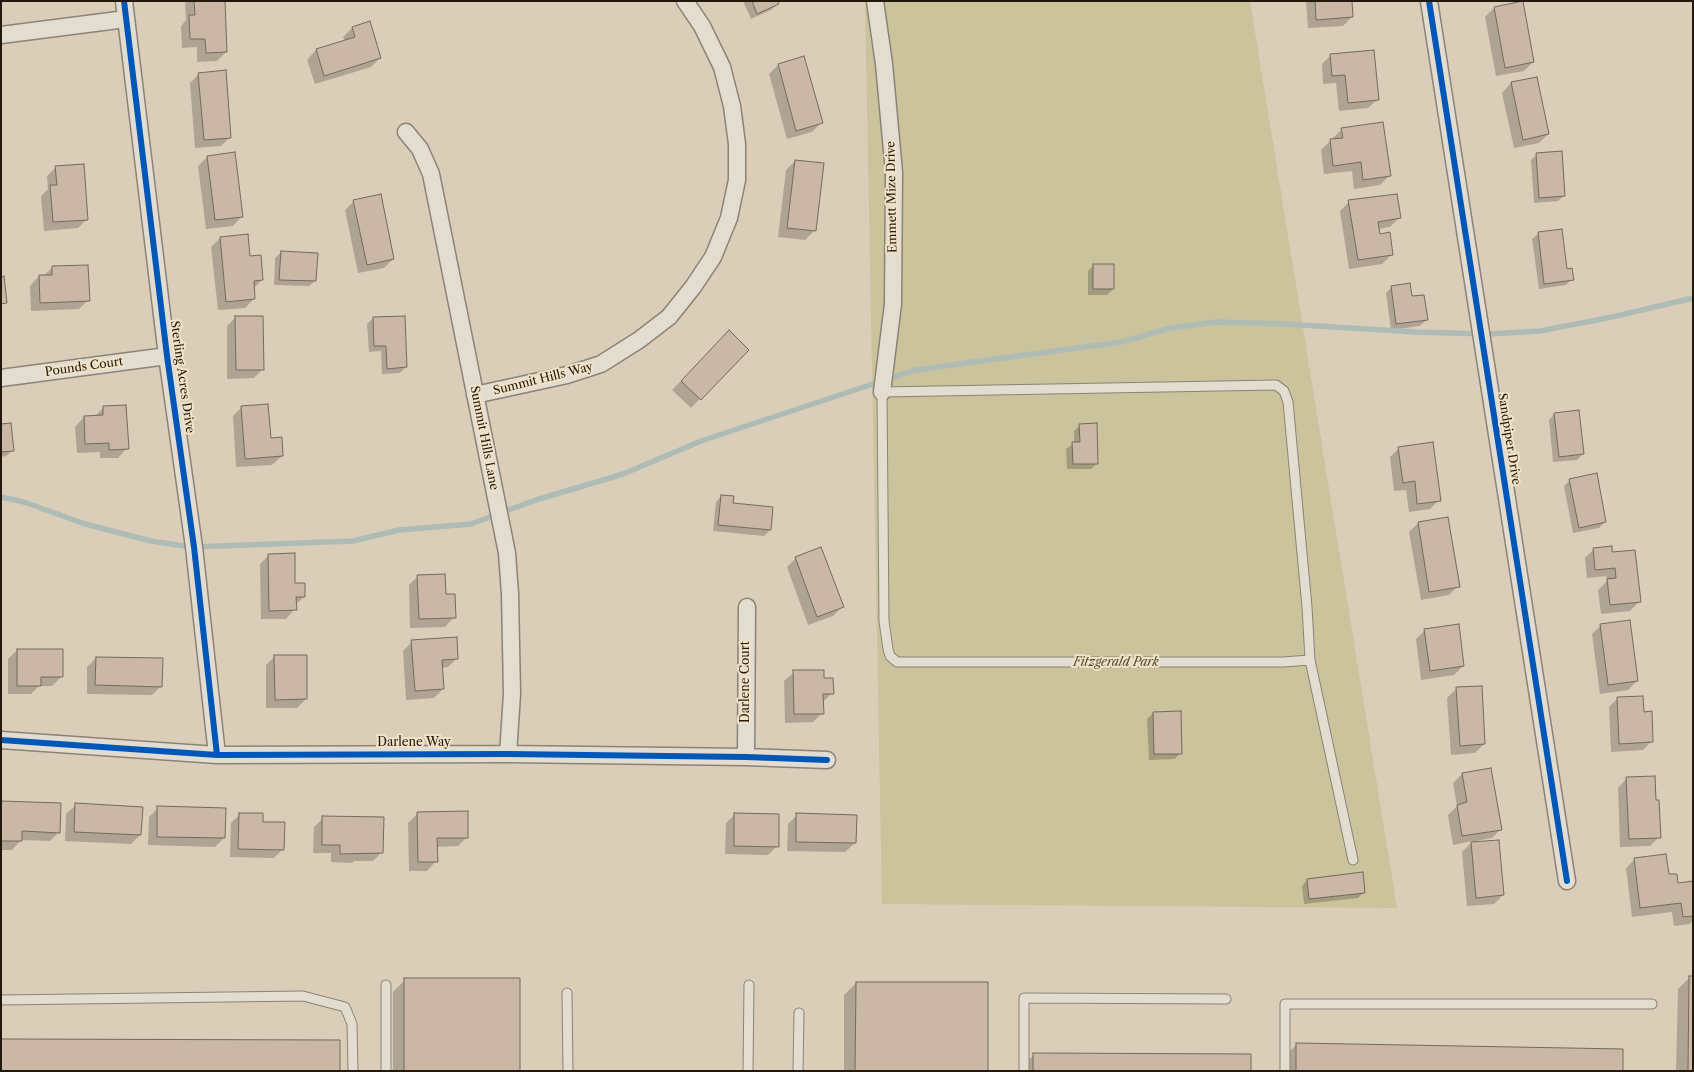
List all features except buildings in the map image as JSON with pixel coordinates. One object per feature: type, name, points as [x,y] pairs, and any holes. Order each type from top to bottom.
[{"type":"street","name":"Sterling Acres Drive","points":[[124,1],[167,356],[194,547],[217,755]]},
{"type":"street","name":"Summit Hills Way","points":[[476,395],[567,375],[601,364],[639,340],[669,317],[694,287],[713,257],[729,218],[737,180],[737,144],[732,106],[722,68],[702,26],[684,1]]},
{"type":"street","name":"Emmett Mize Drive","points":[[874,1],[884,64],[894,172],[892,304],[882,392]]},
{"type":"street","name":"Sandpiper Drive","points":[[1429,1],[1567,881]]},
{"type":"street","points":[[1,35],[126,19]]},
{"type":"street","name":"Summit Hills Lane","points":[[406,132],[420,149],[430,174],[476,395],[506,552],[510,594],[512,694],[508,754]]},
{"type":"street","name":"Pounds Court","points":[[1,378],[167,356]]},
{"type":"street","name":"Darlene Court","points":[[746,757],[747,607]]},
{"type":"street","name":"Darlene Way","points":[[1,740],[217,755],[508,754],[827,760]]},
{"type":"lane","points":[[1310,660],[1283,662],[896,662],[890,656],[884,621],[882,392],[1276,385],[1284,391],[1288,402],[1307,607],[1310,660],[1352,860]]},
{"type":"lane","points":[[386,985],[386,1071]]},
{"type":"lane","points":[[748,1071],[749,985]]},
{"type":"lane","points":[[567,994],[568,1071]]},
{"type":"lane","points":[[1,1000],[304,996],[345,1007],[352,1024],[353,1071]]},
{"type":"lane","points":[[1024,1071],[1024,998],[1226,998]]},
{"type":"lane","points":[[1285,1071],[1285,1004],[1652,1004]]},
{"type":"lane","points":[[798,1071],[799,1013]]},
{"type":"green space","name":"Fitzgerald Park","points":[[865,1],[1250,1],[1397,908],[882,904]]},
{"type":"waterway","points":[[1,497],[24,502],[85,524],[151,541],[192,547],[353,541],[399,530],[471,524],[536,500],[623,474],[701,441],[915,370],[1121,342],[1170,328],[1216,322],[1489,334],[1540,331],[1693,298]]},
{"type":"cycle path","points":[[124,1],[167,356],[194,547],[217,755]]},
{"type":"cycle path","points":[[1429,1],[1567,881]]},
{"type":"cycle path","points":[[1,740],[217,755],[508,754],[827,760]]}]
